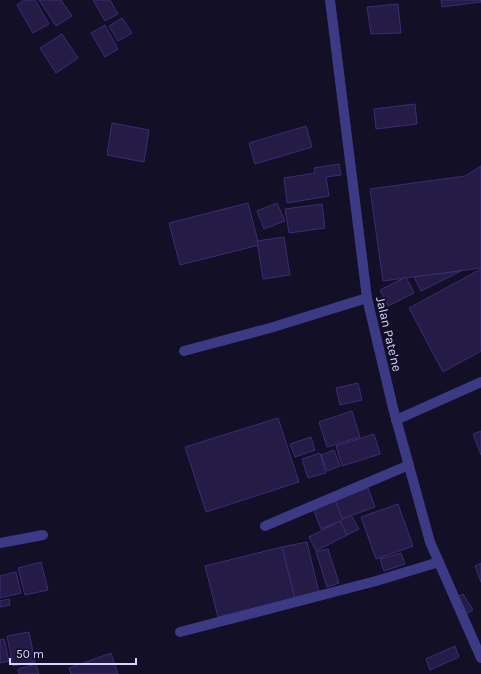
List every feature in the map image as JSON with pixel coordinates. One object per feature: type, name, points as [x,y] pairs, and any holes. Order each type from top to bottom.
[{"type":"street","name":"Jalan Pate'ne","points":[[330,0],[367,298],[396,420],[426,529],[481,658]]},
{"type":"street","points":[[184,351],[270,328],[367,298]]},
{"type":"street","points":[[396,420],[481,382]]},
{"type":"street","points":[[265,526],[409,465]]},
{"type":"street","points":[[0,543],[43,535]]},
{"type":"street","points":[[180,632],[376,582],[439,562]]},
{"type":"building","points":[[24,0],[35,0],[49,24],[33,33],[17,5]]},
{"type":"building","points":[[39,0],[61,0],[72,16],[56,26]]},
{"type":"building","points":[[93,0],[110,0],[118,14],[105,21]]},
{"type":"building","points":[[441,0],[481,0],[481,2],[442,7]]},
{"type":"building","points":[[398,4],[401,33],[371,34],[367,7]]},
{"type":"building","points":[[122,18],[132,33],[118,41],[109,26]]},
{"type":"building","points":[[105,25],[118,49],[105,57],[91,33]]},
{"type":"building","points":[[62,34],[78,58],[56,73],[40,48]]},
{"type":"building","points":[[415,104],[417,124],[376,129],[374,109]]},
{"type":"building","points":[[112,123],[149,130],[144,162],[107,155]]},
{"type":"building","points":[[306,126],[312,147],[255,164],[249,143]]},
{"type":"building","points":[[339,164],[341,175],[326,177],[329,196],[287,203],[284,178],[315,173],[314,168]]},
{"type":"building","points":[[481,166],[481,268],[383,281],[370,189],[465,176]]},
{"type":"building","points":[[248,203],[259,245],[180,265],[169,223]]},
{"type":"building","points":[[277,203],[285,221],[264,229],[257,211]]},
{"type":"building","points":[[322,204],[325,228],[289,233],[285,209]]},
{"type":"building","points":[[284,237],[290,275],[263,279],[257,241]]},
{"type":"building","points":[[481,269],[481,351],[443,372],[409,308]]},
{"type":"building","points":[[461,271],[421,291],[414,277]]},
{"type":"building","points":[[406,277],[414,293],[388,306],[380,290]]},
{"type":"building","points":[[358,383],[362,400],[340,405],[336,388]]},
{"type":"building","points":[[352,411],[360,437],[327,447],[319,422]]},
{"type":"building","points":[[278,418],[299,482],[206,512],[185,447]]},
{"type":"building","points":[[481,431],[481,455],[473,434]]},
{"type":"building","points":[[374,434],[380,454],[342,466],[336,446]]},
{"type":"building","points":[[311,437],[315,450],[295,457],[290,444]]},
{"type":"building","points":[[334,450],[340,466],[327,471],[321,455]]},
{"type":"building","points":[[320,453],[326,473],[308,478],[302,459]]},
{"type":"building","points":[[368,488],[375,507],[342,519],[335,500]]},
{"type":"building","points":[[335,500],[343,520],[321,529],[313,508]]},
{"type":"building","points":[[398,504],[413,546],[376,559],[361,517]]},
{"type":"building","points":[[351,515],[359,529],[347,535],[340,521]]},
{"type":"building","points":[[340,521],[347,535],[316,551],[309,537]]},
{"type":"building","points":[[307,542],[319,593],[295,599],[282,547]]},
{"type":"building","points":[[282,547],[295,599],[218,617],[205,566]]},
{"type":"building","points":[[328,549],[339,583],[327,587],[316,552]]},
{"type":"building","points":[[401,553],[405,564],[384,571],[380,559]]},
{"type":"building","points":[[41,562],[48,590],[25,595],[18,568]]},
{"type":"building","points":[[481,563],[481,582],[475,566]]},
{"type":"building","points":[[16,572],[21,593],[0,598],[0,576]]},
{"type":"building","points":[[463,594],[473,610],[465,615],[456,598]]},
{"type":"building","points":[[9,599],[10,605],[0,607],[0,601]]},
{"type":"building","points":[[29,632],[35,662],[13,666],[7,636]]},
{"type":"building","points":[[4,639],[9,661],[0,663],[0,640]]},
{"type":"building","points":[[455,646],[459,657],[430,670],[426,659]]},
{"type":"building","points":[[111,653],[118,674],[71,674],[69,668]]},
{"type":"building","points":[[36,664],[39,674],[19,674],[18,669]]}]
